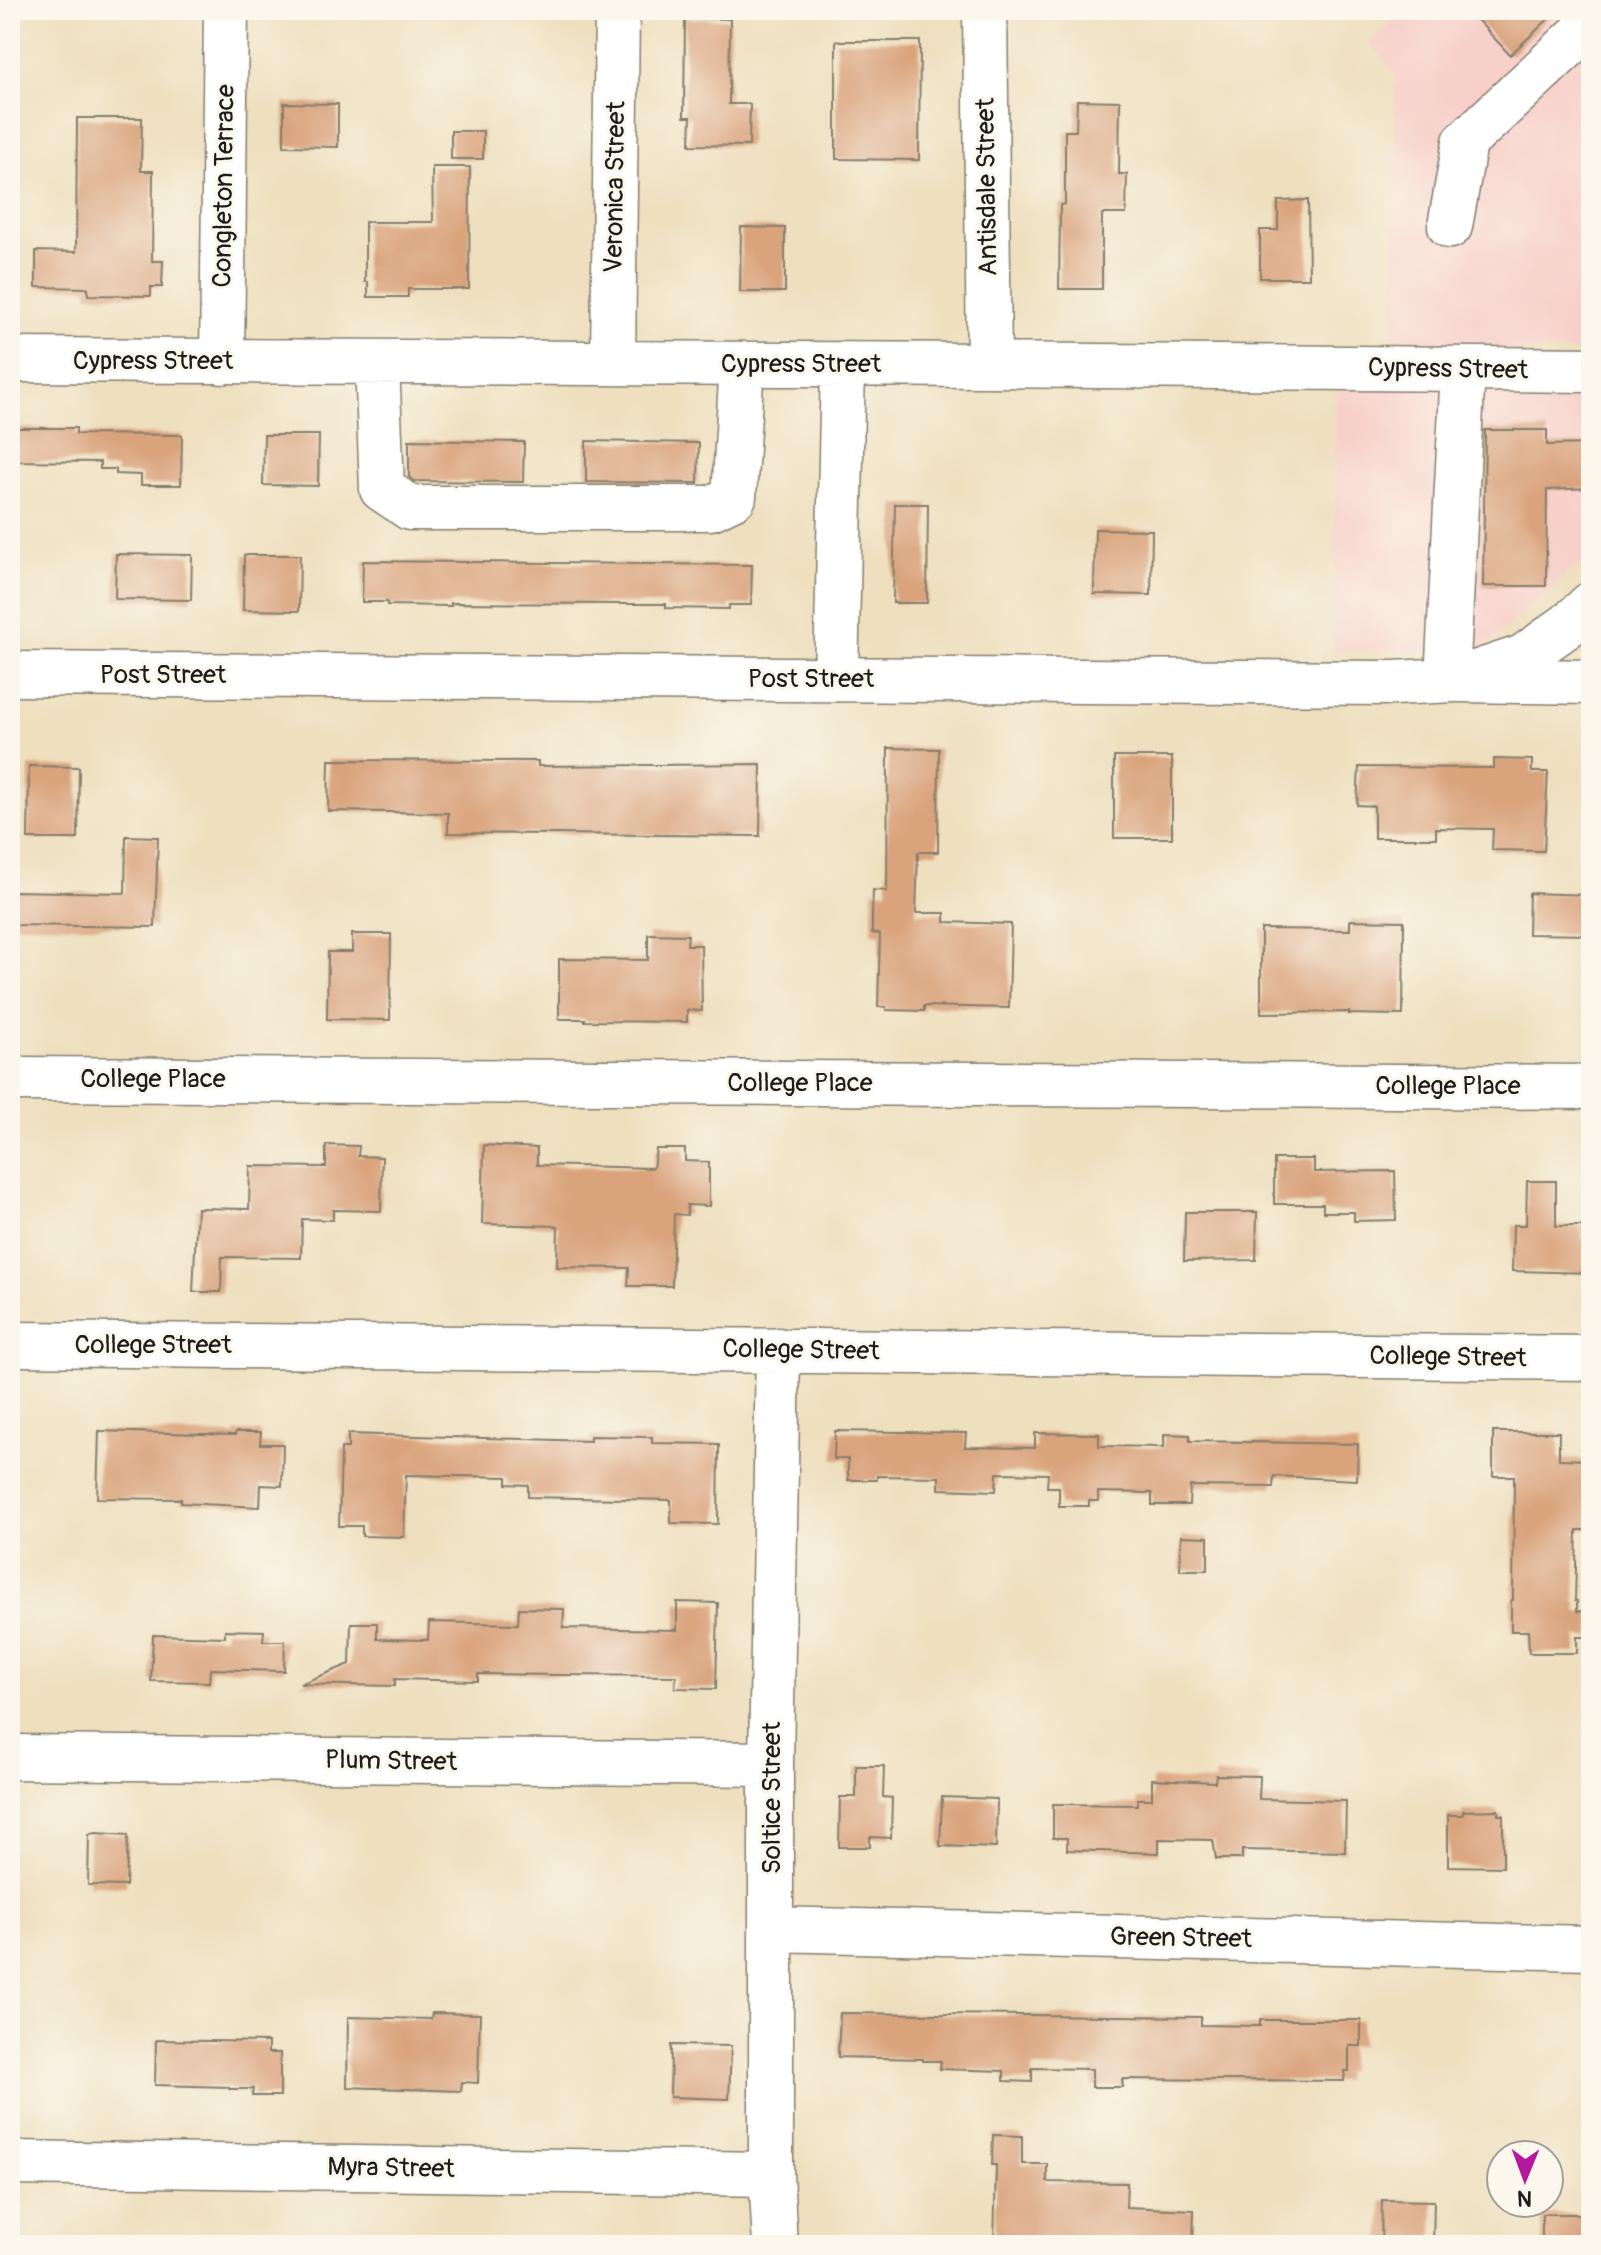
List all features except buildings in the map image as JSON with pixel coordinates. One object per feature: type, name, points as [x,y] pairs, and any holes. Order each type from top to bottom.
[{"type":"street","name":"Congleton Terrace","points":[[222,362],[226,10]]},
{"type":"street","name":"Veronica Street","points":[[613,363],[617,10]]},
{"type":"street","name":"Antisdale Street","points":[[985,10],[989,365]]},
{"type":"street","points":[[1450,226],[1465,142],[1591,24]]},
{"type":"street","name":"Cypress Street","points":[[10,360],[1591,370]]},
{"type":"street","points":[[377,362],[382,489],[410,508],[711,508],[734,497],[742,364]]},
{"type":"street","points":[[836,679],[843,365]]},
{"type":"street","points":[[1463,369],[1450,680],[1591,682]]},
{"type":"street","name":"Post Street","points":[[10,674],[1378,683],[1450,680],[1523,657],[1568,625],[1591,604]]},
{"type":"street","name":"College Place","points":[[10,1079],[1591,1087]]},
{"type":"street","name":"College Street","points":[[10,1344],[1591,1358]]},
{"type":"street","name":"Soltice Street","points":[[775,2245],[771,2174],[771,1764],[778,1350]]},
{"type":"street","name":"Plum Street","points":[[10,1757],[771,1764]]},
{"type":"street","name":"Green Street","points":[[771,1929],[1591,1948]]},
{"type":"street","name":"Myra Street","points":[[10,2163],[771,2174]]},
{"type":"shaded area","points":[[1406,10],[1591,10],[1591,351],[1393,350],[1395,72],[1369,43]]},
{"type":"shaded area","points":[[1336,385],[1591,385],[1591,553],[1480,651],[1334,651]]}]
